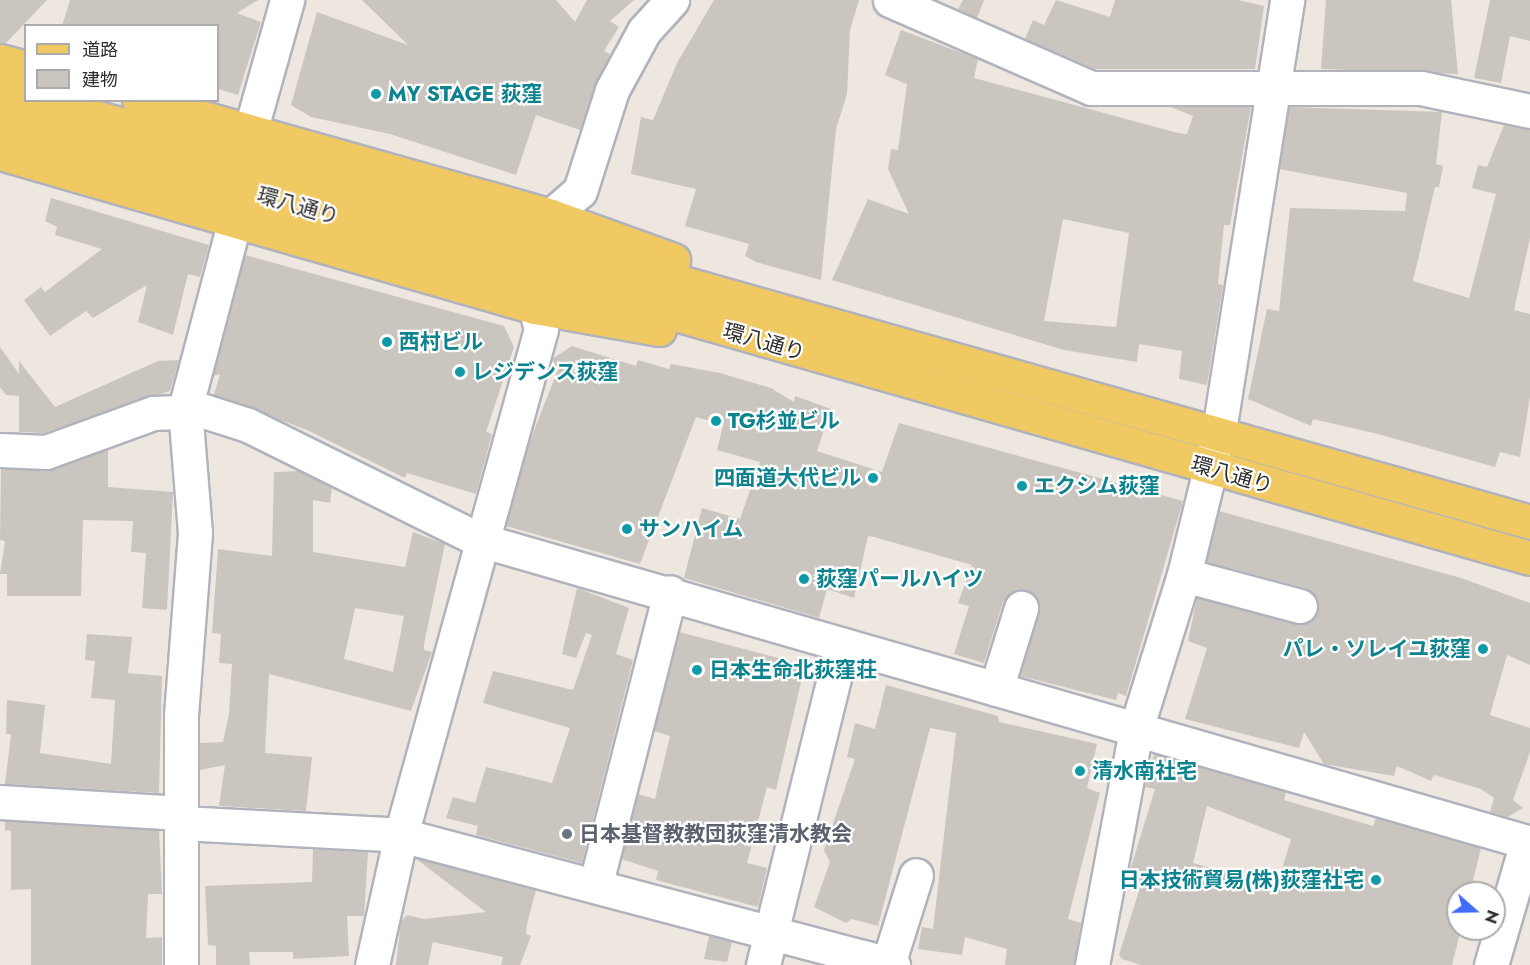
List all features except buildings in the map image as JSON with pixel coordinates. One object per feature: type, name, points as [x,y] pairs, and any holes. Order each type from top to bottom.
[{"type":"main road","points":[[0,61],[24,67]]},
{"type":"main road","points":[[0,91],[24,97]]},
{"type":"main road","name":"環八通り","points":[[41,102],[754,303],[1218,437],[1530,522]]},
{"type":"main road","points":[[146,102],[551,216],[676,262],[754,303]]},
{"type":"main road","name":"環八通り","points":[[0,122],[741,336],[1530,558]]},
{"type":"main road","points":[[0,153],[535,307],[631,326],[741,336]]},
{"type":"street","points":[[250,132],[286,0]]},
{"type":"street","points":[[551,216],[580,191],[612,90],[644,31],[672,0]]},
{"type":"street","points":[[890,0],[1091,88],[1421,88],[1530,111]]},
{"type":"street","points":[[1092,965],[1136,729],[1184,575],[1218,437],[1287,0]]},
{"type":"street","points":[[181,965],[181,715],[195,533],[185,409],[235,220]]},
{"type":"street","points":[[372,965],[401,835],[480,540],[541,329],[535,307]]},
{"type":"street","points":[[0,450],[46,452],[153,413],[185,409],[248,424],[480,540],[670,592],[842,645],[1136,729],[1529,838],[1491,965]]},
{"type":"street","points":[[1184,575],[1300,606]]},
{"type":"street","points":[[596,883],[670,592]]},
{"type":"street","points":[[996,689],[1022,608]]},
{"type":"street","points":[[763,965],[842,645]]},
{"type":"street","points":[[0,802],[401,835],[596,883],[891,964],[916,875]]},
{"type":"place","name":"MY STAGE 荻窪","points":[[376,94]]},
{"type":"place","name":"西村ビル","points":[[387,342]]},
{"type":"place","name":"レジデンス荻窪","points":[[460,372]]},
{"type":"place","name":"TG杉並ビル","points":[[716,421]]},
{"type":"place","name":"四面道大代ビル","points":[[873,478]]},
{"type":"place","name":"エクシム荻窪","points":[[1022,486]]},
{"type":"place","name":"サンハイム","points":[[627,529]]},
{"type":"place","name":"荻窪パールハイツ","points":[[804,579]]},
{"type":"place","name":"パレ・ソレイユ荻窪","points":[[1483,649]]},
{"type":"place","name":"日本生命北荻窪荘","points":[[697,670]]},
{"type":"place","name":"清水南社宅","points":[[1080,771]]},
{"type":"place","name":"日本基督教教団荻窪清水教会","points":[[567,834]]},
{"type":"place","name":"日本技術貿易(株)荻窪社宅","points":[[1376,880]]}]
